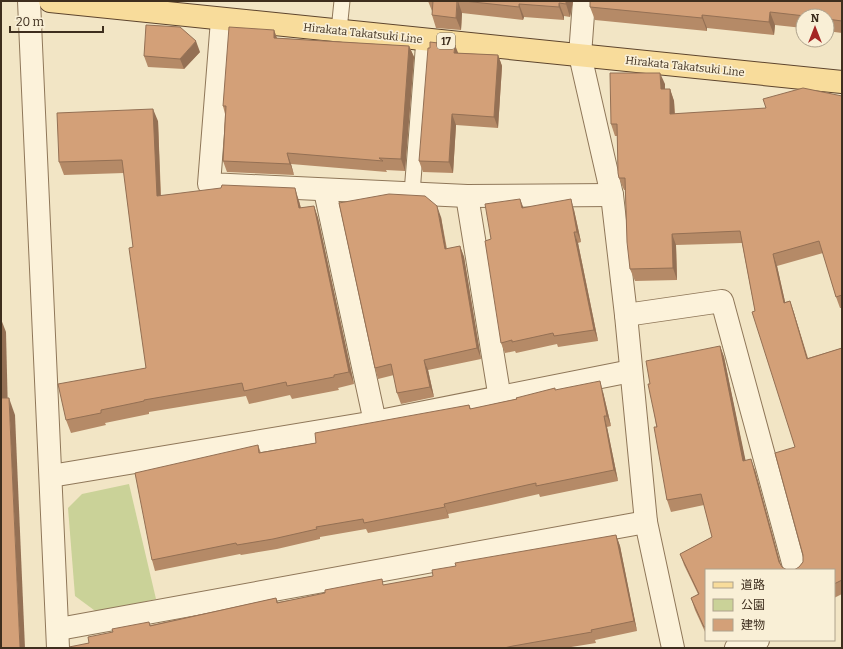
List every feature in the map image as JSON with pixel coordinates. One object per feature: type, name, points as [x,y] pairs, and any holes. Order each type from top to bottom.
[{"type":"main road","name":"Hirakata Takatsuki Line","points":[[50,1],[222,20],[339,30],[842,82]]},
{"type":"street","points":[[29,1],[51,476],[53,550],[59,639],[646,522]]},
{"type":"street","points":[[584,1],[580,55],[612,195],[626,316],[646,522],[673,648]]},
{"type":"street","points":[[222,20],[210,184],[325,191],[467,196],[612,195]]},
{"type":"street","points":[[325,191],[375,422]]},
{"type":"street","points":[[467,196],[500,399]]},
{"type":"street","points":[[626,316],[722,300],[795,569]]},
{"type":"street","points":[[51,476],[375,422],[500,399],[631,371]]},
{"type":"street","points":[[736,648],[755,641]]},
{"type":"lane","points":[[339,30],[342,1]]},
{"type":"lane","points":[[412,193],[424,39]]},
{"type":"green space","points":[[129,484],[156,599],[98,613],[75,596],[68,508],[82,494]]},
{"type":"building","points":[[433,1],[457,1],[456,18],[432,15]]},
{"type":"building","points":[[464,1],[566,1],[566,4],[559,3],[559,7],[519,4],[519,7]]},
{"type":"building","points":[[590,1],[842,1],[842,21],[835,20],[835,8],[795,8],[795,15],[770,12],[769,22],[702,15],[702,18],[590,7]]},
{"type":"building","points":[[146,25],[180,27],[196,41],[180,59],[144,56]]},
{"type":"building","points":[[229,27],[274,30],[274,38],[409,46],[401,159],[379,158],[383,161],[287,153],[290,164],[223,161],[226,106],[223,106]]},
{"type":"building","points":[[430,42],[455,45],[454,53],[498,55],[494,117],[452,114],[449,162],[419,161],[428,48],[430,48]]},
{"type":"building","points":[[610,73],[660,73],[661,89],[670,89],[670,114],[766,108],[763,99],[803,88],[842,96],[842,295],[836,297],[819,241],[773,254],[784,303],[790,301],[807,359],[842,348],[842,580],[835,584],[835,569],[796,569],[803,562],[803,555],[775,453],[795,447],[752,312],[755,311],[740,231],[672,234],[673,268],[630,269],[627,242],[625,178],[619,178],[618,173],[617,124],[611,124]]},
{"type":"building","points":[[153,109],[157,196],[221,188],[222,185],[295,188],[299,208],[314,206],[349,372],[334,375],[334,377],[287,386],[286,382],[244,391],[242,383],[144,400],[101,410],[101,413],[66,420],[58,384],[146,368],[129,248],[133,247],[122,160],[59,162],[57,113]]},
{"type":"building","points":[[389,194],[425,196],[437,206],[445,249],[460,246],[477,348],[424,360],[430,387],[397,393],[391,364],[375,368],[339,203]]},
{"type":"building","points":[[520,199],[522,208],[571,199],[577,232],[574,232],[594,330],[554,336],[553,333],[501,343],[485,241],[491,239],[485,204]]},
{"type":"building","points":[[720,346],[743,461],[751,459],[779,562],[785,569],[705,569],[704,627],[691,598],[699,594],[680,554],[712,537],[701,494],[667,500],[654,427],[657,427],[648,384],[650,384],[646,361]]},
{"type":"building","points":[[1,363],[2,398],[9,398],[20,648],[1,648]]},
{"type":"building","points":[[600,381],[607,416],[604,416],[614,470],[536,486],[536,483],[444,504],[445,507],[364,523],[363,519],[316,527],[317,529],[273,539],[237,545],[236,543],[152,560],[135,473],[258,445],[259,453],[316,443],[315,433],[469,405],[470,409],[517,399],[516,398],[555,388],[555,390]]},
{"type":"building","points":[[616,535],[634,621],[591,630],[592,632],[504,648],[69,648],[89,643],[88,637],[113,632],[112,629],[149,622],[150,626],[276,598],[277,603],[325,593],[325,590],[382,579],[383,585],[433,576],[432,570],[456,566],[455,563]]}]
